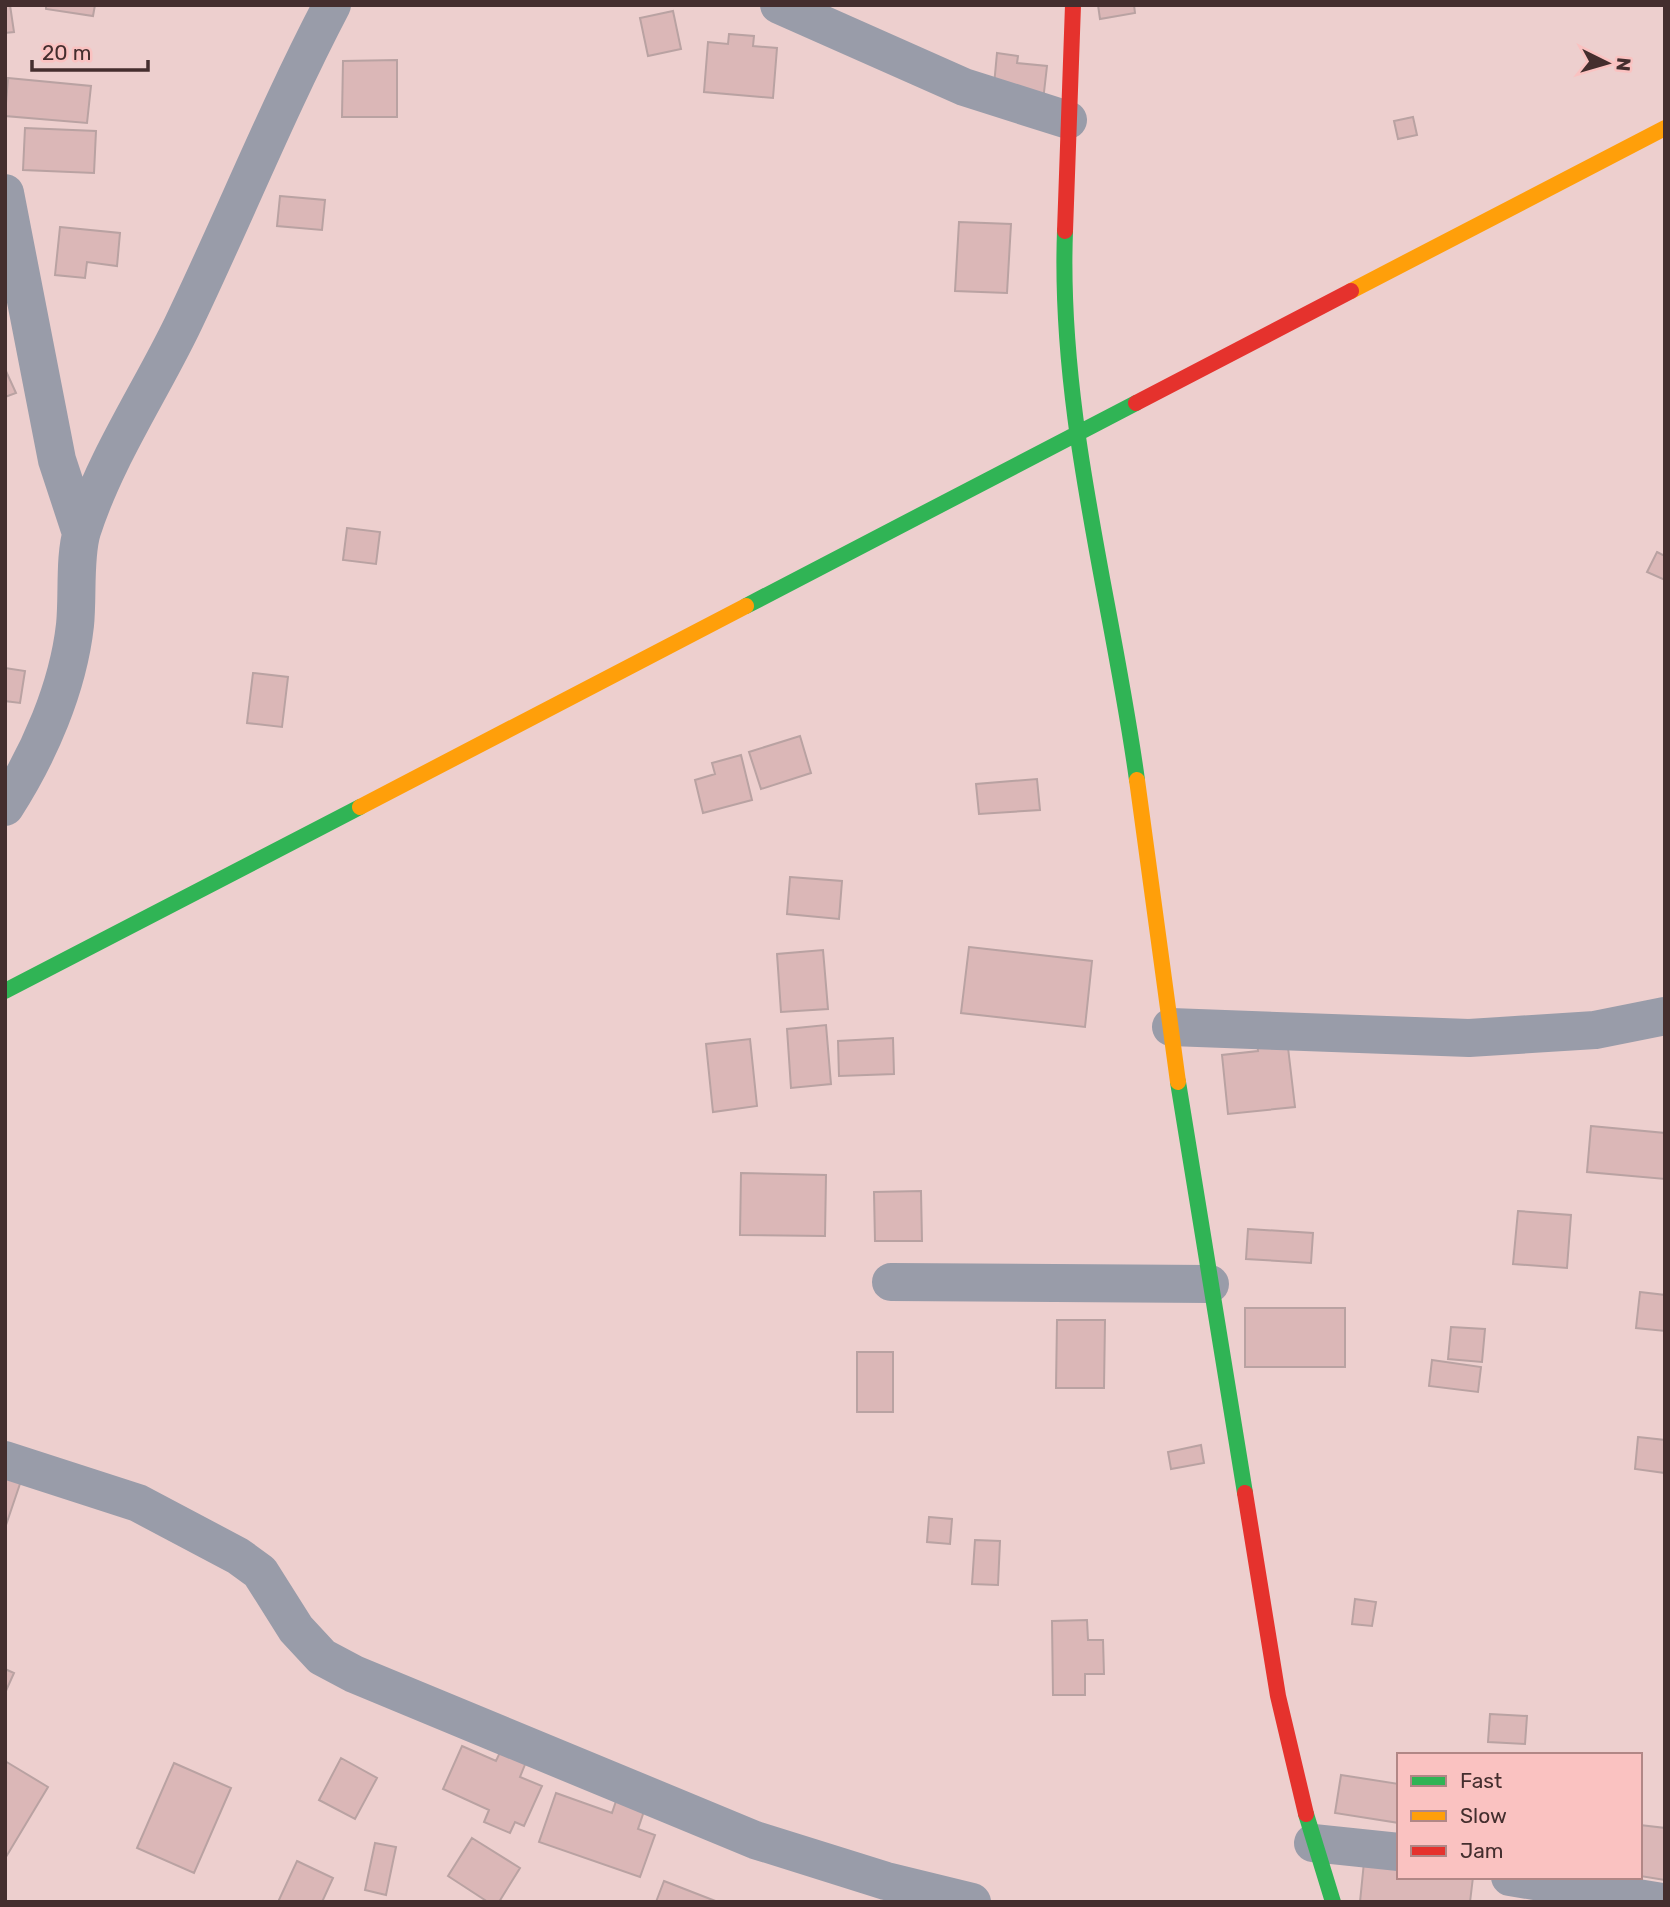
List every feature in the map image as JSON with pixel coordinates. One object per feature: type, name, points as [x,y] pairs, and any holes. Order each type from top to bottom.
[{"type":"street","points":[[779,5],[964,88],[1068,120]]},
{"type":"street","points":[[1073,5],[1063,276],[1077,433],[1136,775],[1210,1284],[1278,1696],[1313,1843],[1333,1902]]},
{"type":"street","points":[[5,807],[18,786],[65,681],[75,628],[81,533],[110,464],[159,374],[235,216],[296,74],[339,8]]},
{"type":"street","points":[[5,991],[1665,128]]},
{"type":"street","points":[[5,193],[44,406],[57,460],[81,533]]},
{"type":"street","points":[[1171,1027],[1469,1038],[1595,1030],[1665,1017]]},
{"type":"street","points":[[891,1282],[1210,1284]]},
{"type":"street","points":[[5,1460],[138,1503],[238,1556],[260,1572],[296,1629],[322,1657],[354,1674],[755,1840],[886,1881],[972,1902]]},
{"type":"street","points":[[1313,1843],[1397,1853]]},
{"type":"street","points":[[1522,1879],[1662,1902]]},
{"type":"building","points":[[5,5],[10,5],[14,32],[5,33]]},
{"type":"building","points":[[46,5],[95,5],[93,16],[46,9]]},
{"type":"building","points":[[1098,5],[1134,5],[1135,13],[1100,19]]},
{"type":"building","points":[[673,11],[681,49],[648,56],[640,18]]},
{"type":"building","points":[[729,34],[754,36],[753,46],[777,48],[773,98],[704,92],[708,42],[728,44]]},
{"type":"building","points":[[997,53],[1018,56],[1017,63],[1047,66],[1043,101],[993,96]]},
{"type":"building","points":[[397,60],[397,117],[342,117],[343,61]]},
{"type":"building","points":[[8,78],[91,86],[87,123],[5,116]]},
{"type":"building","points":[[1413,117],[1417,135],[1398,139],[1394,121]]},
{"type":"building","points":[[25,128],[96,131],[94,173],[23,170]]},
{"type":"building","points":[[280,196],[325,200],[322,230],[277,226]]},
{"type":"building","points":[[959,222],[1011,224],[1007,293],[955,291]]},
{"type":"building","points":[[60,227],[120,233],[117,266],[87,262],[85,278],[55,275]]},
{"type":"building","points":[[5,369],[16,393],[5,397]]},
{"type":"building","points":[[347,528],[380,532],[376,564],[343,560]]},
{"type":"building","points":[[1657,552],[1665,556],[1665,580],[1647,572]]},
{"type":"building","points":[[5,668],[25,671],[20,703],[5,701]]},
{"type":"building","points":[[253,673],[288,677],[282,727],[247,723]]},
{"type":"building","points":[[800,736],[811,773],[761,789],[749,752]]},
{"type":"building","points":[[741,755],[752,800],[703,813],[695,780],[715,774],[712,763]]},
{"type":"building","points":[[1037,779],[1040,810],[979,814],[976,784]]},
{"type":"building","points":[[790,877],[842,881],[839,919],[787,914]]},
{"type":"building","points":[[969,947],[1092,961],[1085,1027],[961,1013]]},
{"type":"building","points":[[823,950],[828,1009],[781,1012],[777,954]]},
{"type":"building","points":[[826,1025],[831,1084],[791,1088],[787,1029]]},
{"type":"building","points":[[893,1038],[894,1074],[839,1076],[838,1041]]},
{"type":"building","points":[[750,1039],[757,1106],[713,1112],[706,1044]]},
{"type":"building","points":[[1287,1039],[1295,1107],[1228,1114],[1222,1055],[1258,1051],[1257,1042]]},
{"type":"building","points":[[1591,1126],[1665,1133],[1665,1179],[1587,1172]]},
{"type":"building","points":[[741,1173],[826,1175],[825,1236],[740,1235]]},
{"type":"building","points":[[921,1191],[922,1241],[875,1241],[874,1192]]},
{"type":"building","points":[[1518,1211],[1571,1215],[1567,1268],[1513,1264]]},
{"type":"building","points":[[1248,1229],[1313,1233],[1311,1263],[1246,1259]]},
{"type":"building","points":[[1640,1292],[1665,1295],[1665,1331],[1636,1328]]},
{"type":"building","points":[[1245,1308],[1345,1308],[1345,1367],[1245,1367]]},
{"type":"building","points":[[1057,1320],[1105,1320],[1104,1388],[1056,1388]]},
{"type":"building","points":[[1451,1327],[1485,1329],[1482,1362],[1448,1359]]},
{"type":"building","points":[[857,1352],[893,1352],[893,1412],[857,1412]]},
{"type":"building","points":[[1432,1360],[1481,1367],[1478,1392],[1429,1386]]},
{"type":"building","points":[[1638,1437],[1665,1440],[1665,1473],[1635,1469]]},
{"type":"building","points":[[1201,1445],[1204,1463],[1171,1469],[1168,1452]]},
{"type":"building","points":[[5,1469],[23,1475],[5,1528]]},
{"type":"building","points":[[929,1517],[952,1519],[950,1544],[927,1542]]},
{"type":"building","points":[[975,1540],[1000,1541],[998,1585],[972,1584]]},
{"type":"building","points":[[1355,1599],[1376,1602],[1372,1626],[1352,1624]]},
{"type":"building","points":[[1087,1620],[1088,1640],[1103,1640],[1104,1674],[1085,1674],[1085,1695],[1053,1695],[1052,1621]]},
{"type":"building","points":[[5,1669],[14,1673],[5,1693]]},
{"type":"building","points":[[1490,1714],[1527,1716],[1525,1744],[1488,1742]]},
{"type":"building","points":[[462,1746],[496,1761],[501,1750],[526,1762],[520,1777],[542,1786],[524,1826],[515,1822],[510,1833],[484,1822],[489,1810],[443,1789]]},
{"type":"building","points":[[341,1758],[377,1778],[355,1819],[319,1800]]},
{"type":"building","points":[[5,1761],[48,1787],[6,1857],[5,1856]]},
{"type":"building","points":[[174,1763],[231,1788],[194,1873],[137,1848]]},
{"type":"building","points":[[1341,1775],[1397,1784],[1397,1823],[1335,1813]]},
{"type":"building","points":[[556,1793],[612,1813],[616,1801],[644,1811],[638,1829],[655,1835],[640,1877],[539,1842]]},
{"type":"building","points":[[1642,1825],[1665,1828],[1665,1880],[1642,1876]]},
{"type":"building","points":[[472,1838],[520,1868],[499,1902],[488,1902],[448,1876]]},
{"type":"building","points":[[375,1843],[396,1847],[386,1895],[365,1890]]},
{"type":"building","points":[[297,1861],[333,1878],[322,1902],[278,1902]]},
{"type":"building","points":[[1364,1862],[1397,1866],[1397,1879],[1473,1879],[1470,1902],[1360,1902]]},
{"type":"building","points":[[664,1881],[718,1902],[656,1902]]},
{"type":"traffic: fast","points":[[1065,231],[1065,300],[1078,438],[1137,780]]},
{"type":"traffic: fast","points":[[746,606],[1136,403]]},
{"type":"traffic: fast","points":[[5,991],[360,807]]},
{"type":"traffic: fast","points":[[1178,1082],[1245,1493]]},
{"type":"traffic: fast","points":[[1306,1814],[1333,1902]]},
{"type":"traffic: slow","points":[[1351,291],[1665,128]]},
{"type":"traffic: slow","points":[[360,807],[746,606]]},
{"type":"traffic: slow","points":[[1137,780],[1178,1082]]},
{"type":"traffic: jam","points":[[1065,231],[1073,5]]},
{"type":"traffic: jam","points":[[1136,403],[1351,291]]},
{"type":"traffic: jam","points":[[1245,1493],[1278,1696],[1306,1814]]}]
